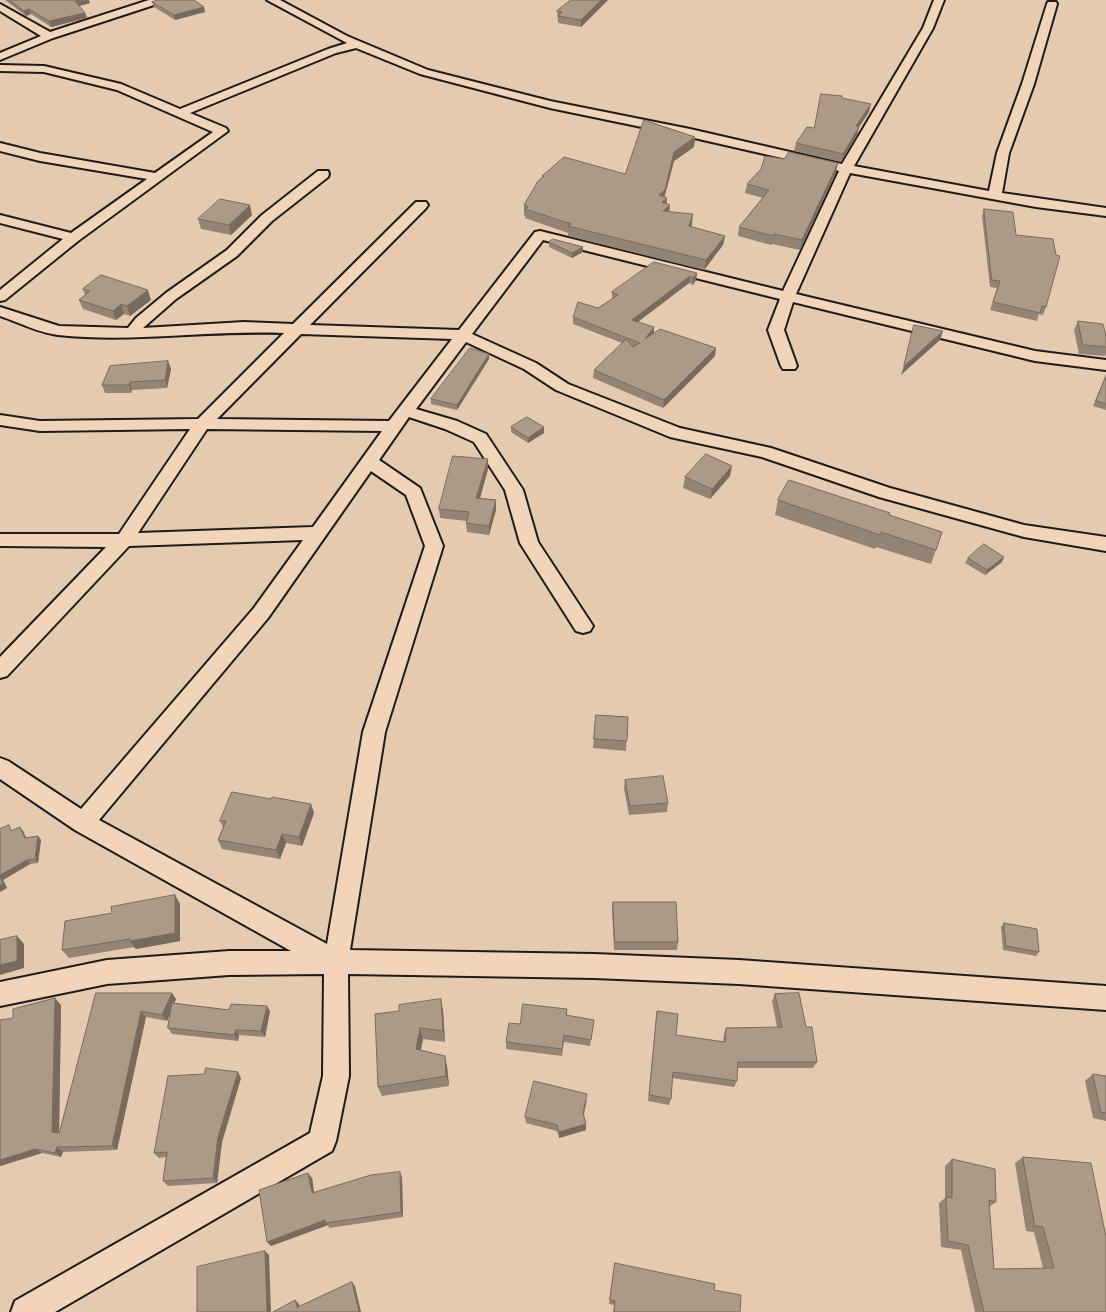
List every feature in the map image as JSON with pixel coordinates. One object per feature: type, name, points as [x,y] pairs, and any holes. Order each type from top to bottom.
[{"type":"street","points":[[0,58],[49,36],[159,0]]},
{"type":"street","points":[[272,0],[357,44],[424,72],[454,80],[550,104],[690,133],[846,169],[1036,203],[1106,212]]},
{"type":"street","points":[[788,366],[776,330],[788,296],[846,169],[928,28],[939,0]]},
{"type":"street","points":[[995,196],[1003,153],[1028,84],[1052,4]]},
{"type":"street","points":[[1,9],[49,36]]},
{"type":"street","points":[[180,113],[332,51],[357,44]]},
{"type":"street","points":[[0,68],[44,69],[121,87],[222,131],[73,238],[0,297]]},
{"type":"street","points":[[0,147],[40,157],[157,177]]},
{"type":"street","points":[[132,333],[141,321],[171,296],[232,253],[267,218],[323,174]]},
{"type":"street","points":[[0,670],[124,540],[202,424],[421,204]]},
{"type":"street","points":[[0,219],[73,238]]},
{"type":"street","points":[[83,823],[261,612],[400,418],[540,235],[1035,356],[1106,365]]},
{"type":"street","points":[[0,311],[57,330],[132,333],[181,332],[244,327],[462,335],[530,366],[562,387],[676,433],[765,452],[885,492],[1024,531],[1106,544]]},
{"type":"street","points":[[0,420],[40,426],[202,424],[400,418],[451,425],[480,438],[514,490],[529,543],[583,626]]},
{"type":"street","points":[[26,1312],[322,1141],[336,1076],[336,962],[374,732],[434,546],[414,492],[369,461]]},
{"type":"street","points":[[0,540],[124,540],[317,533]]},
{"type":"street","points":[[0,768],[83,823],[336,962]]},
{"type":"street","points":[[0,994],[107,972],[229,963],[336,962],[574,965],[700,970],[1106,998]]},
{"type":"building","points":[[10,0],[81,0],[75,1],[85,13],[49,21],[29,9],[24,11]]},
{"type":"building","points":[[158,0],[194,0],[204,7],[174,15],[152,2]]},
{"type":"building","points":[[571,0],[601,0],[581,20],[558,16],[562,12],[557,11]]},
{"type":"building","points":[[821,94],[842,96],[842,98],[871,104],[856,126],[859,127],[843,154],[796,143],[807,127],[814,128]]},
{"type":"building","points":[[644,120],[695,137],[674,152],[665,190],[659,195],[667,198],[662,202],[670,205],[663,211],[693,214],[689,226],[725,236],[706,260],[568,226],[571,224],[525,209],[528,207],[524,205],[538,181],[564,157],[625,174]]},
{"type":"building","points":[[789,152],[838,163],[802,240],[774,234],[773,236],[739,227],[769,190],[747,184],[761,169],[765,156],[784,159]]},
{"type":"building","points":[[220,199],[250,205],[229,225],[198,219]]},
{"type":"building","points":[[984,209],[1013,212],[1016,235],[1053,239],[1056,255],[1060,256],[1046,307],[1042,306],[1040,313],[993,302],[1000,281],[992,280]]},
{"type":"building","points":[[553,239],[583,247],[572,253],[549,242]]},
{"type":"building","points":[[654,262],[697,273],[693,278],[690,276],[632,320],[654,327],[645,339],[660,329],[716,348],[664,400],[594,370],[626,339],[633,347],[640,343],[573,317],[578,302],[598,308],[618,295],[612,292]]},
{"type":"building","points":[[101,275],[148,290],[127,306],[121,304],[113,311],[79,300],[90,291],[83,289]]},
{"type":"building","points":[[1078,321],[1103,324],[1106,347],[1083,345]]},
{"type":"building","points":[[914,325],[943,331],[904,366]]},
{"type":"building","points":[[470,348],[489,354],[457,405],[431,399]]},
{"type":"building","points":[[168,361],[165,380],[130,382],[129,385],[102,385],[110,366]]},
{"type":"building","points":[[1106,376],[1106,404],[1096,401]]},
{"type":"building","points":[[527,417],[544,427],[528,438],[511,427]]},
{"type":"building","points":[[706,454],[732,466],[712,489],[685,477]]},
{"type":"building","points":[[453,456],[488,459],[476,498],[496,500],[489,526],[466,523],[469,512],[439,509]]},
{"type":"building","points":[[789,480],[942,532],[936,550],[881,532],[880,535],[778,500]]},
{"type":"building","points":[[984,544],[1004,557],[987,570],[968,558]]},
{"type":"building","points":[[596,715],[628,717],[627,741],[594,739]]},
{"type":"building","points":[[663,776],[668,803],[630,806],[625,780]]},
{"type":"building","points":[[232,792],[311,804],[299,837],[282,834],[276,850],[218,840],[226,821],[220,821]]},
{"type":"building","points":[[9,825],[11,831],[20,827],[25,838],[38,836],[35,859],[27,860],[0,875],[0,829]]},
{"type":"building","points":[[175,895],[175,933],[62,950],[65,921],[112,913],[111,907]]},
{"type":"building","points":[[613,902],[676,902],[678,942],[615,942]]},
{"type":"building","points":[[1004,923],[1037,929],[1039,952],[1006,946]]},
{"type":"building","points":[[17,936],[17,961],[0,965],[0,940]]},
{"type":"building","points":[[96,993],[172,993],[162,1015],[141,1011],[112,1146],[57,1147],[55,1153],[35,1149],[0,1160],[0,1020],[13,1018],[13,1009],[55,998],[52,1132],[59,1133]]},
{"type":"building","points":[[799,993],[806,1027],[812,1027],[817,1062],[738,1062],[737,1081],[673,1072],[671,1099],[649,1095],[657,1011],[678,1014],[676,1035],[725,1042],[726,1028],[782,1027],[775,994]]},
{"type":"building","points":[[441,999],[443,1031],[420,1028],[416,1049],[445,1056],[446,1076],[378,1087],[375,1014],[399,1011],[399,1005]]},
{"type":"building","points":[[172,1003],[229,1010],[231,1004],[267,1006],[261,1031],[236,1030],[234,1035],[168,1028]]},
{"type":"building","points":[[523,1004],[567,1009],[566,1015],[594,1020],[591,1040],[564,1035],[562,1049],[506,1042],[509,1023],[520,1024]]},
{"type":"building","points":[[206,1068],[238,1072],[218,1137],[213,1178],[163,1181],[167,1152],[154,1153],[168,1076],[204,1074]]},
{"type":"building","points":[[1093,1074],[1106,1076],[1106,1113],[1101,1112]]},
{"type":"building","points":[[534,1081],[587,1094],[583,1113],[586,1124],[559,1132],[557,1125],[525,1117]]},
{"type":"building","points":[[1023,1157],[1091,1163],[1106,1237],[1106,1312],[984,1312],[968,1245],[948,1241],[946,1197],[952,1198],[952,1159],[995,1169],[996,1202],[989,1200],[994,1269],[1054,1268],[1043,1227],[1035,1226]]},
{"type":"building","points":[[400,1172],[401,1212],[326,1223],[325,1220],[267,1242],[259,1190],[308,1173],[312,1193],[371,1175]]},
{"type":"building","points":[[265,1251],[267,1312],[197,1312],[197,1267]]},
{"type":"building","points":[[615,1263],[715,1284],[714,1290],[741,1295],[740,1312],[614,1312],[615,1301],[610,1300]]},
{"type":"building","points":[[352,1282],[359,1312],[273,1312],[295,1300],[297,1307]]}]
